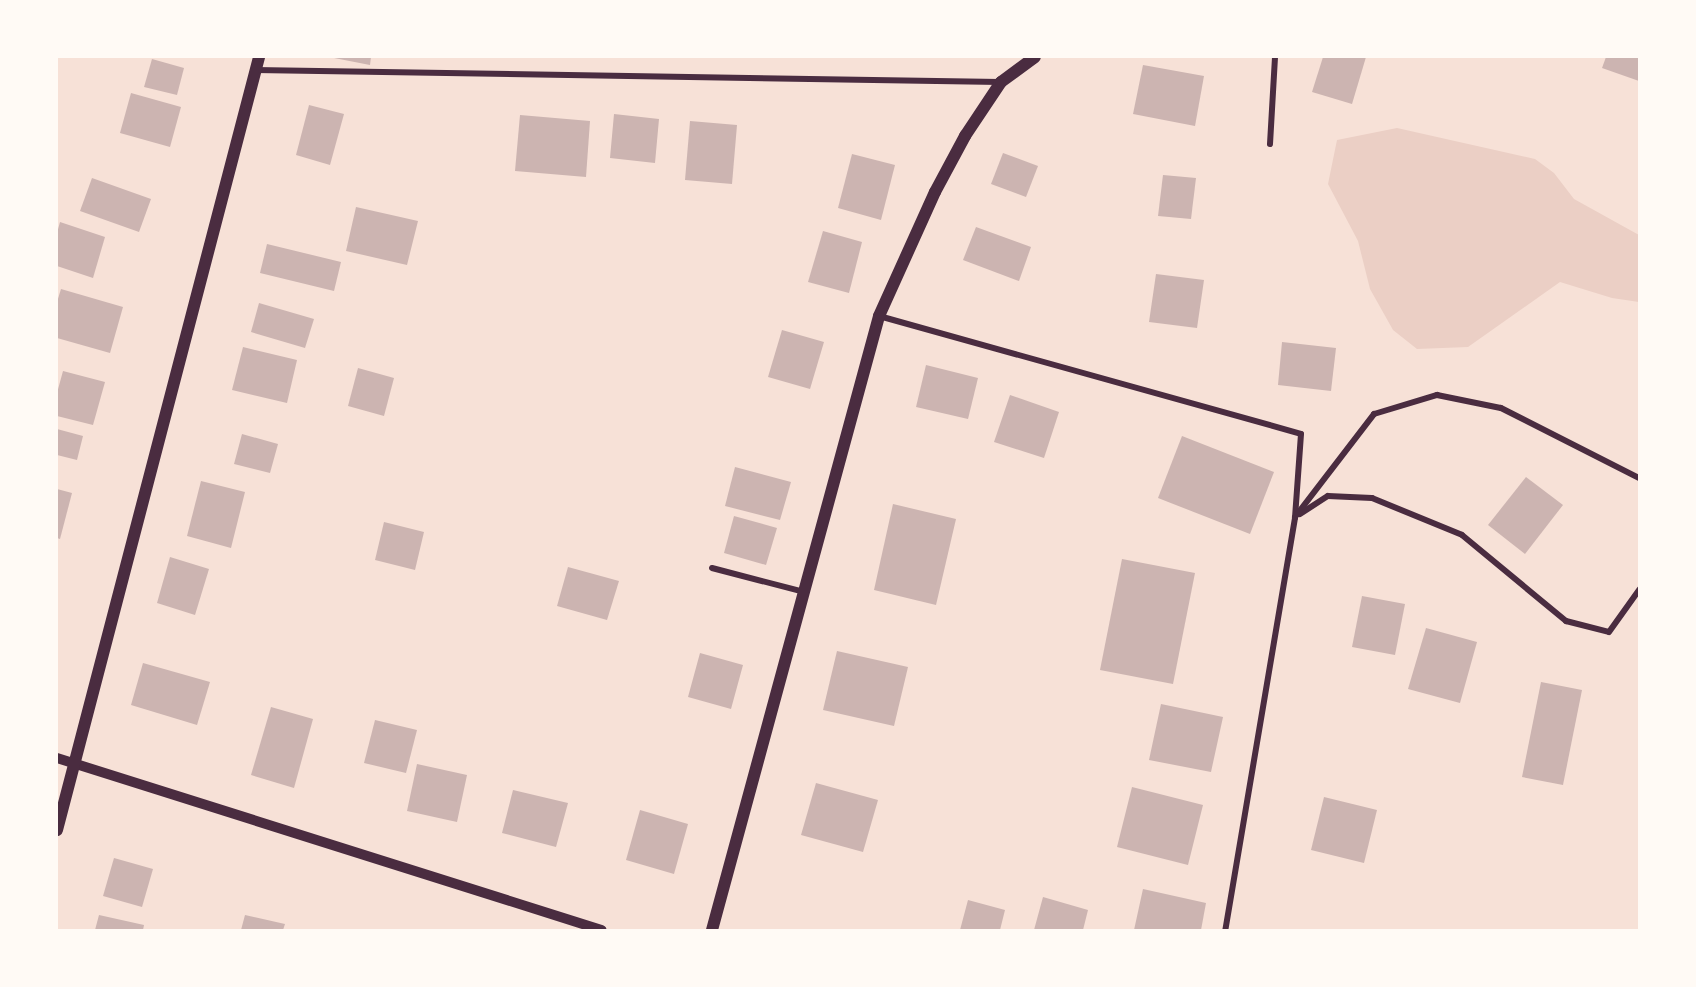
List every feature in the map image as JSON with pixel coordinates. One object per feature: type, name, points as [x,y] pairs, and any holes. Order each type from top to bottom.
[{"type":"main road","points":[[57,830],[259,57]]},
{"type":"main road","points":[[712,930],[879,316],[935,192],[965,136],[1001,82],[1035,57]]},
{"type":"street","points":[[1270,144],[1275,57]]},
{"type":"street","points":[[255,70],[1001,82]]},
{"type":"street","points":[[879,316],[1301,434],[1295,518],[1225,930]]},
{"type":"street","points":[[1295,518],[1374,414],[1437,395],[1501,408],[1639,478]]},
{"type":"street","points":[[1295,518],[1328,496],[1372,498],[1462,536],[1566,621],[1609,632],[1639,590]]},
{"type":"street","points":[[712,568],[804,592]]},
{"type":"street","points":[[57,758],[73,765],[602,930]]},
{"type":"shaded area","points":[[1397,128],[1535,159],[1554,173],[1574,199],[1639,235],[1639,302],[1612,298],[1560,282],[1468,347],[1417,349],[1393,330],[1370,289],[1358,241],[1328,184],[1337,140]]},
{"type":"building","points":[[329,57],[371,57],[370,65]]},
{"type":"building","points":[[1323,57],[1366,57],[1352,104],[1312,92]]},
{"type":"building","points":[[1606,57],[1639,57],[1639,81],[1602,68]]},
{"type":"building","points":[[152,59],[184,68],[177,95],[144,87]]},
{"type":"building","points":[[1143,65],[1204,76],[1195,126],[1133,114]]},
{"type":"building","points":[[131,93],[181,107],[170,147],[120,133]]},
{"type":"building","points":[[309,105],[344,114],[330,165],[296,155]]},
{"type":"building","points":[[614,114],[659,119],[655,163],[610,158]]},
{"type":"building","points":[[520,115],[590,121],[586,177],[515,171]]},
{"type":"building","points":[[690,121],[737,125],[732,184],[685,180]]},
{"type":"building","points":[[1003,153],[1038,166],[1026,197],[991,184]]},
{"type":"building","points":[[852,154],[895,165],[881,220],[838,208]]},
{"type":"building","points":[[1163,175],[1196,178],[1191,219],[1158,216]]},
{"type":"building","points":[[92,178],[151,199],[139,232],[80,211]]},
{"type":"building","points":[[356,207],[418,221],[407,265],[346,251]]},
{"type":"building","points":[[60,222],[105,237],[93,278],[57,266],[57,233]]},
{"type":"building","points":[[976,227],[1031,247],[1019,281],[963,260]]},
{"type":"building","points":[[823,231],[862,242],[849,293],[808,282]]},
{"type":"building","points":[[267,244],[341,262],[334,291],[260,273]]},
{"type":"building","points":[[1156,274],[1204,280],[1197,328],[1149,322]]},
{"type":"building","points":[[61,289],[123,307],[110,353],[57,338],[57,302]]},
{"type":"building","points":[[259,303],[314,319],[305,348],[251,332]]},
{"type":"building","points":[[782,330],[824,342],[810,389],[768,377]]},
{"type":"building","points":[[1282,342],[1336,348],[1331,391],[1278,385]]},
{"type":"building","points":[[243,347],[297,360],[287,403],[232,390]]},
{"type":"building","points":[[926,365],[978,378],[968,419],[916,407]]},
{"type":"building","points":[[358,368],[394,378],[384,416],[348,406]]},
{"type":"building","points":[[63,371],[105,382],[93,425],[57,416],[57,393]]},
{"type":"building","points":[[1010,395],[1059,412],[1044,458],[994,442]]},
{"type":"building","points":[[57,429],[83,436],[77,460],[57,455]]},
{"type":"building","points":[[242,434],[278,444],[270,473],[234,464]]},
{"type":"building","points":[[1182,436],[1274,472],[1250,534],[1158,498]]},
{"type":"building","points":[[735,467],[791,482],[780,520],[725,506]]},
{"type":"building","points":[[1526,477],[1563,505],[1525,554],[1488,525]]},
{"type":"building","points":[[201,481],[245,492],[231,548],[187,536]]},
{"type":"building","points":[[57,489],[72,493],[60,539],[57,538]]},
{"type":"building","points":[[893,504],[956,519],[936,605],[874,590]]},
{"type":"building","points":[[734,516],[777,528],[766,565],[724,553]]},
{"type":"building","points":[[384,522],[424,532],[415,570],[375,560]]},
{"type":"building","points":[[170,557],[209,569],[195,615],[157,603]]},
{"type":"building","points":[[1122,559],[1195,573],[1173,684],[1100,670]]},
{"type":"building","points":[[568,567],[619,581],[607,620],[557,606]]},
{"type":"building","points":[[1362,596],[1405,604],[1395,655],[1352,647]]},
{"type":"building","points":[[1426,628],[1477,642],[1460,703],[1408,689]]},
{"type":"building","points":[[837,651],[908,667],[894,726],[823,710]]},
{"type":"building","points":[[700,653],[743,665],[731,709],[688,697]]},
{"type":"building","points":[[143,663],[210,682],[197,725],[131,705]]},
{"type":"building","points":[[1541,682],[1582,690],[1563,785],[1522,777]]},
{"type":"building","points":[[1161,704],[1223,717],[1211,772],[1149,760]]},
{"type":"building","points":[[271,707],[313,719],[294,788],[251,775]]},
{"type":"building","points":[[375,720],[417,730],[406,773],[364,763]]},
{"type":"building","points":[[417,764],[467,775],[457,822],[407,811]]},
{"type":"building","points":[[816,783],[878,800],[863,852],[801,835]]},
{"type":"building","points":[[1132,787],[1203,805],[1188,865],[1117,847]]},
{"type":"building","points":[[513,790],[568,803],[556,847],[502,833]]},
{"type":"building","points":[[1324,797],[1377,810],[1364,863],[1311,850]]},
{"type":"building","points":[[640,810],[688,824],[674,874],[626,860]]},
{"type":"building","points":[[114,858],[153,869],[142,907],[103,896]]},
{"type":"building","points":[[1143,889],[1206,903],[1201,930],[1134,930]]},
{"type":"building","points":[[1043,897],[1088,910],[1083,930],[1034,930]]},
{"type":"building","points":[[968,900],[1005,910],[1000,930],[960,930]]},
{"type":"building","points":[[99,915],[144,925],[143,930],[95,930]]},
{"type":"building","points":[[245,915],[285,924],[283,930],[241,930]]}]
